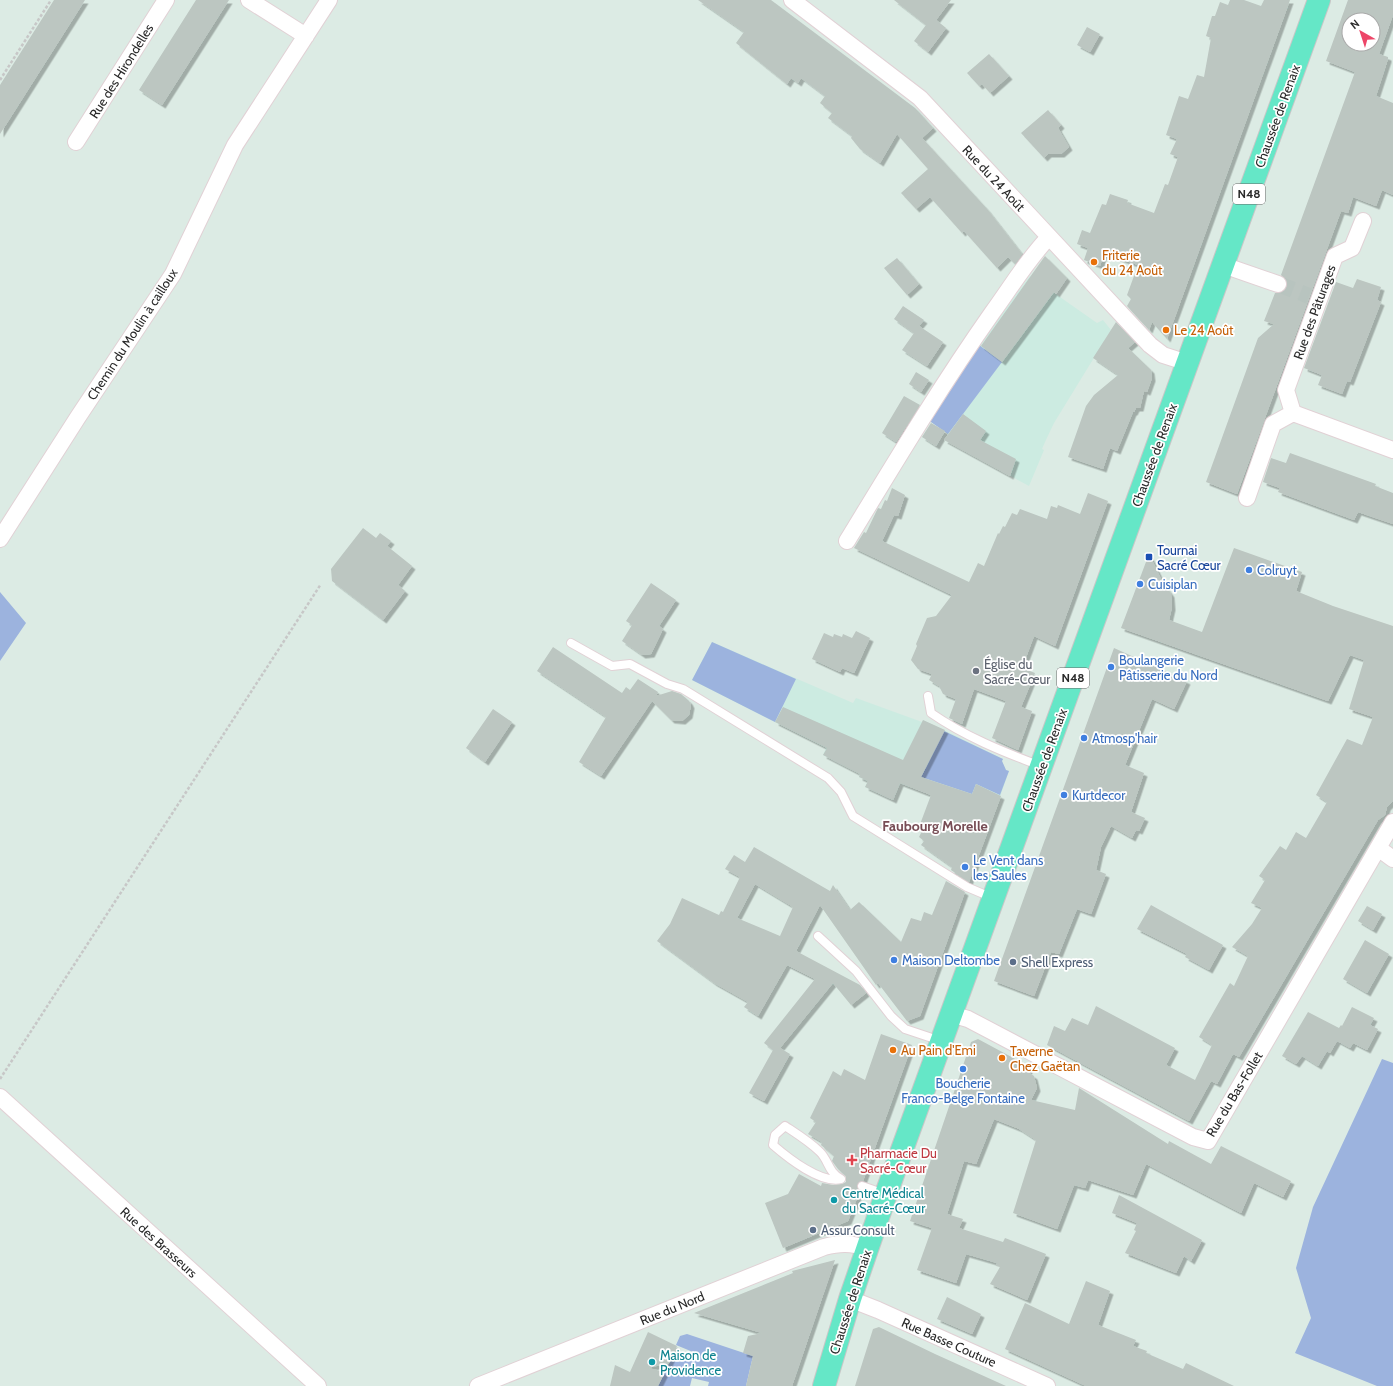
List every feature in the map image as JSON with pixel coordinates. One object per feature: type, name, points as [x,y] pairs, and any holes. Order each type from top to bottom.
[{"type":"main road","name":"Chaussée de Renaix","points":[[824,1386],[850,1299],[886,1194],[1319,0]]},
{"type":"street","name":"Rue des Hirondelles","points":[[76,142],[166,0]]},
{"type":"street","points":[[249,0],[306,36]]},
{"type":"street","name":"Chemin du Moulin à cailloux","points":[[0,539],[78,417],[174,274],[235,145],[329,0]]},
{"type":"street","name":"Rue du 24 Août","points":[[792,0],[920,98],[1150,345],[1163,355],[1188,363]]},
{"type":"street","name":"Rue des Pâturages","points":[[1293,414],[1286,390],[1314,298],[1335,256],[1352,248],[1363,221]]},
{"type":"street","points":[[847,542],[933,399],[964,352],[1026,265],[1049,237]]},
{"type":"street","points":[[1223,265],[1278,284]]},
{"type":"street","points":[[1246,498],[1273,424],[1293,414],[1393,450]]},
{"type":"street","name":"Rue du Bas-Follet","points":[[951,1014],[968,1019],[1193,1137],[1208,1141],[1393,822]]},
{"type":"street","points":[[1378,848],[1393,859]]},
{"type":"street","name":"Rue des Brasseurs","points":[[0,1097],[318,1386]]},
{"type":"street","name":"Rue du Nord","points":[[478,1386],[824,1247],[840,1243],[854,1244],[867,1248]]},
{"type":"street","name":"Rue Basse Couture","points":[[850,1299],[878,1310],[1047,1386]]},
{"type":"lane","points":[[571,643],[612,666],[630,664],[667,684],[683,689],[822,774],[841,792],[853,816],[967,887],[994,898]]},
{"type":"lane","points":[[928,696],[931,713],[946,723],[1012,756],[1041,766]]},
{"type":"lane","points":[[818,936],[856,971],[891,1016],[905,1028],[942,1042]]},
{"type":"lane","points":[[784,1126],[807,1140],[822,1154],[833,1174],[841,1179],[836,1180],[825,1178],[789,1159],[773,1146],[775,1135],[784,1126]]},
{"type":"lane","points":[[862,1186],[886,1194]]},
{"type":"path","points":[[0,80],[51,0]]},
{"type":"path","points":[[0,1079],[321,584]]},
{"type":"shaded area","points":[[1030,276],[1097,323],[1103,320],[1111,330],[1054,423],[1042,449],[1044,450],[1029,486],[959,448],[945,431],[931,422],[930,417],[979,345]]},
{"type":"shaded area","points":[[979,345],[1002,362],[948,434],[931,422],[930,417]]},
{"type":"shaded area","points":[[0,592],[26,623],[0,661]]},
{"type":"shaded area","points":[[712,642],[853,703],[856,698],[922,722],[923,720],[1003,759],[1002,761],[1006,770],[1009,771],[993,817],[900,783],[893,800],[865,787],[868,781],[859,777],[860,774],[823,755],[826,748],[692,680]]},
{"type":"shaded area","points":[[712,642],[796,679],[775,722],[692,680]]},
{"type":"shaded area","points":[[944,731],[1003,759],[1002,761],[1006,770],[1009,771],[1000,795],[976,784],[972,794],[921,777]]},
{"type":"shaded area","points":[[1382,1059],[1393,1063],[1393,1386],[1377,1386],[1295,1353],[1311,1318],[1296,1268],[1313,1207]]},
{"type":"shaded area","points":[[687,1334],[753,1356],[746,1386],[708,1386],[709,1382],[692,1378],[690,1386],[658,1386],[675,1352],[689,1358],[693,1352],[676,1345],[680,1336]]},
{"type":"building","points":[[54,0],[85,0],[0,134],[0,85]]},
{"type":"building","points":[[196,0],[229,0],[162,105],[139,90]]},
{"type":"building","points":[[698,0],[771,0],[915,108],[933,128],[922,138],[987,209],[1022,254],[1015,264],[1008,257],[997,268],[964,231],[962,233],[930,197],[916,209],[901,193],[928,169],[897,134],[880,163],[860,149],[851,138],[852,136],[828,118],[832,113],[820,103],[825,96],[801,78],[798,83],[791,78],[787,84],[736,43],[744,32]]},
{"type":"building","points":[[894,0],[951,0],[936,20],[946,28],[928,52],[914,41],[926,25]]},
{"type":"building","points":[[1230,0],[1244,0],[1261,6],[1264,0],[1290,0],[1167,339],[1152,322],[1149,330],[1127,306],[1131,299],[1127,295],[1138,265],[1104,253],[1100,266],[1084,260],[1088,248],[1077,244],[1082,230],[1090,233],[1102,204],[1106,205],[1110,194],[1128,200],[1127,203],[1154,213],[1165,184],[1168,185],[1178,157],[1170,154],[1177,139],[1166,135],[1179,96],[1188,99],[1197,75],[1204,77],[1211,38],[1206,36],[1212,16],[1215,16],[1220,2],[1228,5]]},
{"type":"building","points":[[1348,0],[1393,0],[1393,15],[1381,48],[1381,12],[1344,12]]},
{"type":"building","points":[[1341,19],[1341,52],[1380,52],[1379,54],[1388,57],[1376,96],[1393,103],[1393,195],[1382,190],[1376,206],[1353,197],[1348,213],[1341,211],[1237,494],[1206,482],[1258,338],[1274,324],[1264,321],[1275,293],[1280,293],[1287,287],[1287,282],[1281,275],[1355,72],[1326,61]]},
{"type":"building","points":[[1087,27],[1100,34],[1090,52],[1077,45]]},
{"type":"building","points":[[989,54],[1009,76],[990,93],[982,84],[979,86],[967,73]]},
{"type":"building","points":[[1048,110],[1061,125],[1058,128],[1069,147],[1061,154],[1048,154],[1044,158],[1021,133]]},
{"type":"building","points":[[1045,256],[1067,278],[1056,294],[1054,292],[1002,362],[981,346]]},
{"type":"building","points":[[897,258],[919,284],[907,295],[884,268]]},
{"type":"building","points":[[1357,279],[1381,287],[1377,300],[1381,302],[1350,382],[1347,381],[1342,394],[1318,385],[1322,375],[1304,368],[1336,282],[1353,288]]},
{"type":"building","points":[[903,306],[924,320],[919,326],[943,342],[927,366],[902,350],[914,333],[894,319]]},
{"type":"building","points":[[1116,322],[1135,342],[1128,348],[1151,370],[1152,378],[1147,392],[1144,391],[1140,408],[1136,408],[1133,412],[1117,451],[1110,448],[1103,469],[1068,457],[1086,406],[1094,395],[1118,375],[1093,358]]},
{"type":"building","points":[[916,372],[929,380],[921,392],[909,384]]},
{"type":"building","points":[[904,396],[920,405],[896,442],[882,433]]},
{"type":"building","points":[[963,414],[986,431],[980,440],[1016,459],[1010,476],[944,440]]},
{"type":"building","points":[[931,423],[945,431],[936,446],[922,437]]},
{"type":"building","points":[[1290,453],[1376,484],[1375,486],[1393,493],[1393,524],[1358,512],[1354,520],[1278,492],[1280,488],[1263,482],[1271,458],[1286,463]]},
{"type":"building","points":[[892,488],[905,495],[898,516],[894,515],[882,541],[969,582],[978,563],[984,566],[998,533],[999,534],[1003,526],[1005,527],[1012,513],[1017,515],[1020,509],[1047,519],[1051,506],[1057,508],[1058,505],[1080,514],[1088,493],[1108,501],[1055,646],[1034,636],[1022,668],[1035,673],[1021,707],[1032,711],[1018,750],[992,738],[1006,701],[974,689],[962,724],[949,718],[956,699],[943,694],[939,686],[929,680],[932,674],[918,669],[911,660],[927,618],[936,616],[952,595],[854,548],[864,532],[866,533],[878,508],[881,509],[885,500],[887,501]]},
{"type":"building","points":[[363,528],[376,538],[380,533],[391,541],[387,546],[412,566],[398,585],[405,591],[383,620],[332,581],[331,569]]},
{"type":"building","points":[[1234,548],[1302,572],[1296,591],[1333,606],[1393,626],[1393,801],[1387,807],[1385,815],[1378,820],[1239,1057],[1233,1054],[1217,1084],[1211,1081],[1189,1121],[1047,1045],[1054,1026],[1065,1031],[1072,1018],[1088,1025],[1096,1006],[1175,1048],[1166,1065],[1195,1080],[1212,1045],[1199,1037],[1230,983],[1234,986],[1248,956],[1232,947],[1252,924],[1262,908],[1251,903],[1265,880],[1259,876],[1280,846],[1286,850],[1296,832],[1306,838],[1327,802],[1316,795],[1347,739],[1362,745],[1373,717],[1349,709],[1364,660],[1350,655],[1328,701],[1121,628],[1149,554],[1163,583],[1171,594],[1172,607],[1169,620],[1202,632]]},
{"type":"building","points":[[651,583],[676,600],[659,626],[663,629],[651,654],[642,655],[622,641],[632,625],[626,621]]},
{"type":"building","points":[[856,631],[870,638],[854,673],[842,668],[840,672],[812,659],[824,633],[833,637],[834,634],[842,637],[843,634],[852,638]]},
{"type":"building","points":[[553,647],[622,693],[626,687],[630,690],[638,679],[658,692],[656,696],[672,691],[681,694],[689,701],[691,705],[689,715],[682,721],[671,720],[652,701],[601,776],[579,762],[606,717],[537,671]]},
{"type":"building","points":[[1114,648],[1187,681],[1174,709],[1152,699],[1125,765],[1144,773],[1131,812],[1145,818],[1139,831],[1136,830],[1132,838],[1111,826],[1101,847],[1096,870],[1106,874],[1091,914],[1077,909],[1059,954],[1051,952],[1034,996],[994,981]]},
{"type":"building","points":[[783,707],[903,760],[923,720],[945,730],[921,777],[972,794],[976,784],[1001,796],[969,882],[951,870],[952,867],[921,845],[924,841],[919,837],[923,829],[919,827],[931,795],[900,783],[893,800],[865,787],[868,781],[859,777],[860,774],[823,755],[827,748],[775,722]]},
{"type":"building","points":[[493,709],[512,722],[485,762],[466,748]]},
{"type":"building","points":[[754,847],[830,891],[833,885],[850,910],[859,902],[901,942],[911,918],[921,921],[924,912],[932,915],[946,881],[965,892],[920,1016],[907,1021],[878,983],[876,985],[820,905],[796,951],[860,985],[866,993],[851,1005],[833,983],[780,1048],[790,1054],[764,1101],[749,1093],[773,1050],[764,1043],[815,979],[787,965],[758,1016],[744,1007],[748,1002],[714,983],[657,941],[670,924],[682,898],[719,915],[721,911],[723,912],[740,877],[725,869],[734,855],[745,862]],"holes":[[[755,884],[793,907],[780,936],[737,918]]]},
{"type":"building","points":[[1151,905],[1223,945],[1209,970],[1185,957],[1187,954],[1137,929]]},
{"type":"building","points":[[1367,906],[1382,914],[1373,930],[1358,921]]},
{"type":"building","points":[[1365,940],[1389,954],[1367,993],[1343,979]]},
{"type":"building","points":[[1352,1007],[1374,1018],[1370,1025],[1378,1029],[1367,1050],[1353,1043],[1350,1048],[1337,1041],[1330,1053],[1327,1051],[1318,1066],[1302,1056],[1296,1064],[1282,1056],[1308,1012],[1339,1028],[1341,1025],[1342,1026]]},
{"type":"building","points":[[881,1034],[912,1045],[863,1181],[857,1184],[860,1191],[848,1221],[783,1248],[765,1203],[788,1194],[799,1174],[821,1186],[822,1183],[833,1185],[846,1182],[846,1176],[832,1161],[834,1156],[821,1145],[822,1142],[808,1134],[816,1122],[810,1118],[833,1071],[841,1076],[844,1069],[865,1080]]},
{"type":"building","points":[[978,1039],[1030,1067],[1028,1072],[1034,1076],[1037,1088],[1031,1100],[1075,1110],[1079,1088],[1168,1144],[1169,1141],[1211,1164],[1221,1146],[1291,1181],[1283,1197],[1254,1183],[1241,1213],[1146,1164],[1133,1195],[1088,1180],[1085,1188],[1074,1185],[1057,1229],[1013,1213],[1036,1140],[1019,1129],[994,1119],[976,1164],[964,1161],[947,1214],[963,1219],[959,1228],[1003,1242],[1005,1238],[1046,1254],[1027,1300],[990,1284],[1000,1267],[996,1266],[997,1263],[966,1254],[956,1283],[917,1270],[932,1228],[910,1221],[971,1042]]},
{"type":"building","points":[[1119,1195],[1202,1240],[1191,1261],[1184,1256],[1176,1273],[1125,1253],[1136,1231],[1134,1230],[1137,1223],[1112,1213]]},
{"type":"building","points":[[835,1260],[792,1386],[746,1386],[753,1356],[743,1353],[748,1336],[762,1333],[694,1313],[793,1273],[792,1271]]},
{"type":"building","points":[[1086,1281],[1110,1291],[1098,1325],[1136,1340],[1133,1346],[1147,1351],[1146,1353],[1183,1369],[1186,1363],[1234,1386],[1086,1386],[1005,1349],[1025,1303],[1069,1324]]},
{"type":"building","points":[[947,1297],[981,1314],[972,1334],[937,1319]]},
{"type":"building","points":[[879,1327],[1006,1386],[855,1386],[873,1329]]},
{"type":"building","name":"Maison de Providence","points":[[648,1332],[677,1346],[669,1363],[648,1368],[665,1372],[658,1386],[610,1386],[615,1365],[630,1372]]},
{"type":"tunnel","points":[[1278,284],[1309,296]]},
{"type":"place","name":"Friterie du 24 Août","points":[[1094,262]]},
{"type":"place","name":"Le 24 Août","points":[[1166,330]]},
{"type":"place","name":"Tournai Sacré Cœur","points":[[1149,557]]},
{"type":"place","name":"Colruyt","points":[[1249,570]]},
{"type":"place","name":"Cuisiplan","points":[[1140,584]]},
{"type":"place","name":"Boulangerie Pâtisserie du Nord","points":[[1111,667]]},
{"type":"place","name":"Église du Sacré-Cœur","points":[[976,671]]},
{"type":"place","name":"Atmosp'hair","points":[[1084,738]]},
{"type":"place","name":"Kurtdecor","points":[[1064,795]]},
{"type":"place","name":"Le Vent dans les Saules","points":[[965,867]]},
{"type":"place","name":"Maison Deltombe","points":[[894,960]]},
{"type":"place","name":"Shell Express","points":[[1013,962]]},
{"type":"place","name":"Au Pain d'Emi","points":[[893,1050]]},
{"type":"place","name":"Taverne Chez Gaëtan","points":[[1002,1058]]},
{"type":"place","name":"Boucherie Franco-Belge Fontaine","points":[[963,1069]]},
{"type":"place","name":"Pharmacie Du Sacré-Cœur","points":[[852,1160]]},
{"type":"place","name":"Centre Médical du Sacré-Cœur","points":[[834,1200]]},
{"type":"place","name":"Assur.Consult","points":[[813,1230]]},
{"type":"place","name":"Maison de Providence","points":[[652,1362]]},
{"type":"district","name":"Faubourg Morelle","points":[[935,826]]}]
